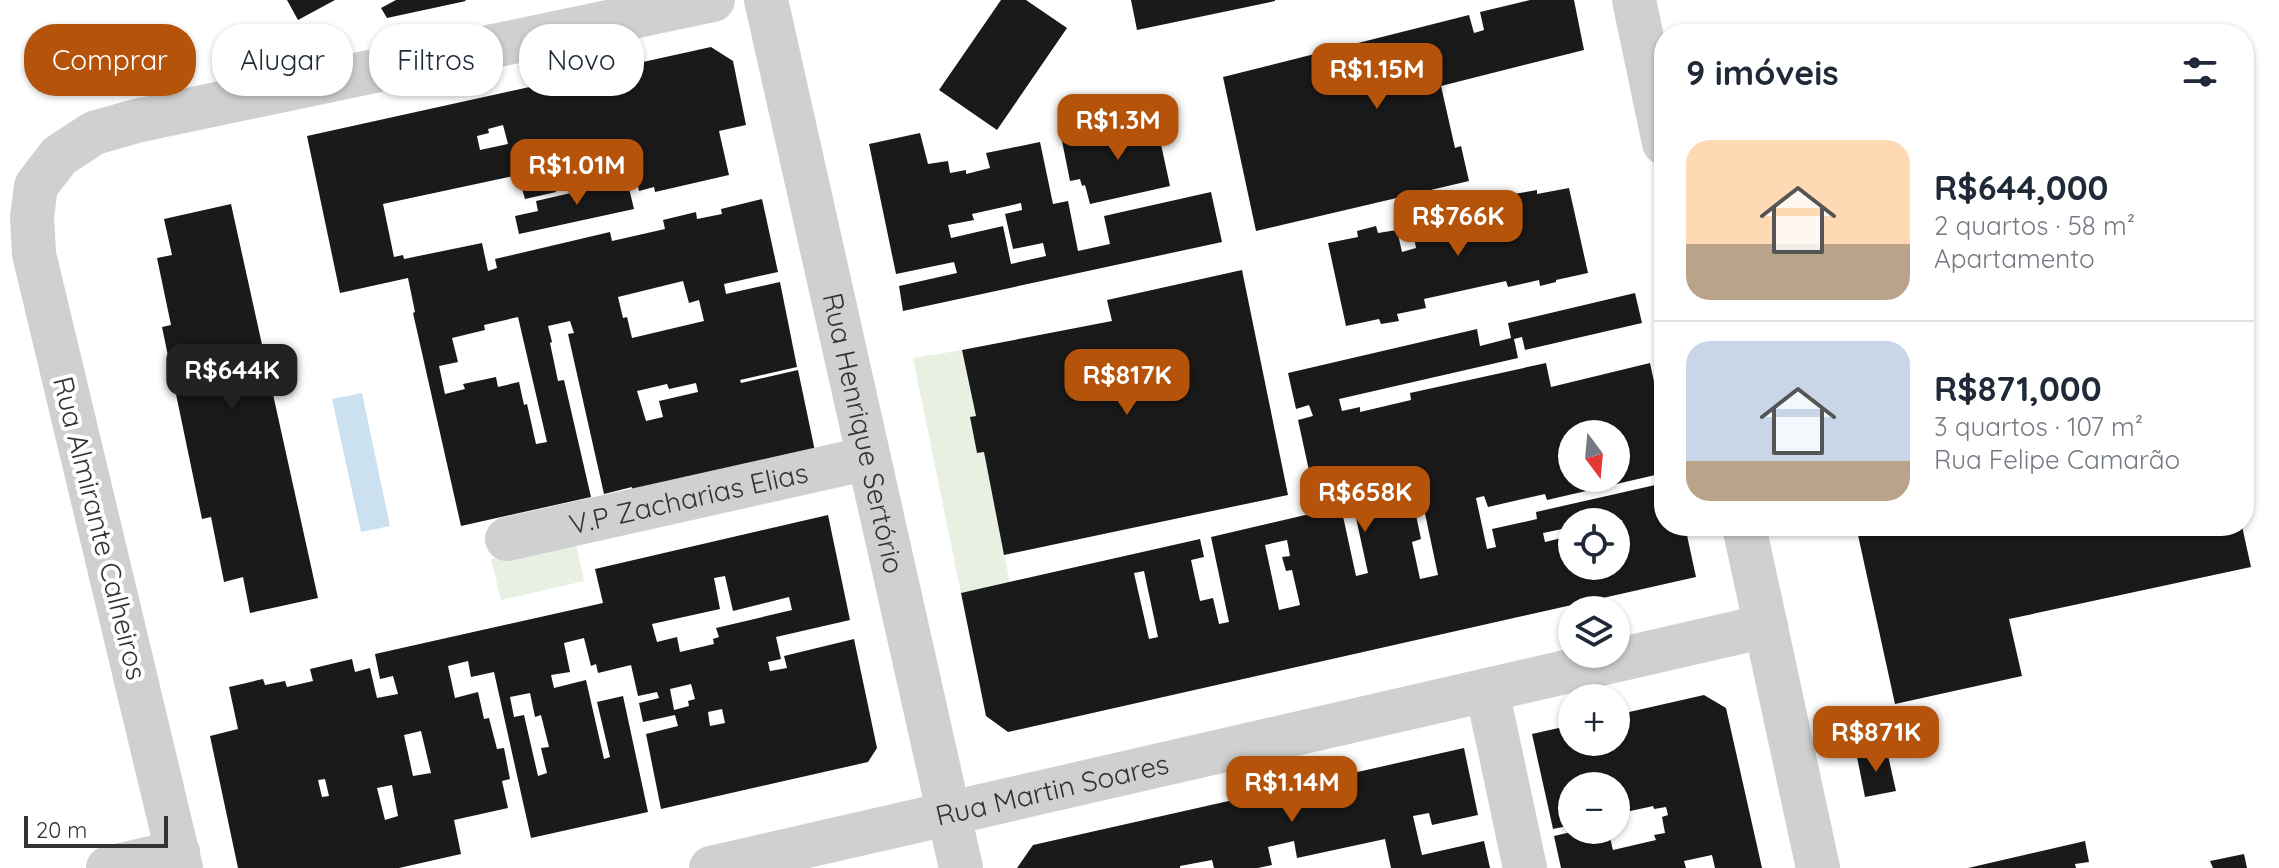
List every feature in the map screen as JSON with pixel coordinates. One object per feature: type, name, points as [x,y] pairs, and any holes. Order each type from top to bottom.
[{"type":"street","name":"Rua Almirante Calheiros","points":[[180,860],[34,254],[32,217],[36,186],[59,156],[94,133],[136,121],[713,0]]},
{"type":"street","name":"Rua Henrique Sertório","points":[[766,0],[961,868]]},
{"type":"street","points":[[1634,0],[1654,95]]},
{"type":"street","name":"V.P Zacharias Elias","points":[[507,539],[869,458]]},
{"type":"street","points":[[1746,536],[1818,868]]},
{"type":"street","name":"Rua Martin Soares","points":[[711,868],[1766,626]]},
{"type":"street","points":[[1487,690],[1525,868]]},
{"type":"street","points":[[108,868],[180,860]]},
{"type":"green space","points":[[962,350],[976,416],[970,418],[977,453],[984,452],[1010,583],[961,593],[913,358]]},
{"type":"green space","points":[[575,539],[584,581],[501,600],[491,559]]},
{"type":"water","points":[[362,393],[390,526],[361,532],[332,399]]},
{"type":"building","points":[[287,0],[335,0],[298,20]]},
{"type":"building","points":[[396,0],[466,1],[387,18],[381,8]]},
{"type":"building","points":[[1001,0],[1026,0],[1067,28],[997,130],[939,90]]},
{"type":"building","points":[[1131,0],[1275,0],[1275,1],[1137,30]]},
{"type":"building","points":[[1530,0],[1574,0],[1584,50],[1441,86],[1455,148],[1461,146],[1469,181],[1256,231],[1223,77],[1469,15],[1474,33],[1484,30],[1480,12]]},
{"type":"building","points":[[711,47],[733,61],[746,125],[719,131],[729,175],[655,192],[654,187],[639,191],[636,177],[571,191],[569,185],[555,188],[556,192],[525,199],[518,175],[383,204],[394,257],[403,255],[404,259],[482,243],[488,271],[497,268],[495,259],[610,232],[612,241],[665,229],[663,220],[696,212],[697,219],[722,214],[721,209],[762,199],[778,272],[724,284],[726,294],[780,282],[797,367],[740,380],[741,383],[798,370],[816,456],[633,496],[632,487],[604,494],[568,334],[574,333],[570,321],[548,326],[550,343],[558,381],[564,380],[591,497],[461,526],[413,313],[408,278],[340,293],[307,136],[489,96],[503,96],[503,93],[519,89],[519,96],[644,96],[644,62]],"holes":[[[503,125],[508,144],[480,150],[477,136]],[[683,281],[689,303],[699,300],[704,321],[632,338],[618,297]],[[518,317],[547,442],[536,444],[519,382],[498,387],[496,377],[463,384],[465,389],[445,394],[439,366],[458,362],[452,338],[485,330],[484,325]],[[696,383],[698,392],[659,401],[663,417],[646,421],[637,391],[667,384],[669,389]]]},
{"type":"building","points":[[1156,121],[1170,186],[1090,204],[1085,185],[1082,186],[1080,179],[1070,181],[1062,141]]},
{"type":"building","points":[[920,133],[928,164],[948,161],[950,173],[966,170],[966,174],[990,168],[986,153],[1040,142],[1053,204],[1068,201],[1078,251],[1110,244],[1104,216],[1211,192],[1222,242],[903,311],[899,286],[957,273],[954,262],[896,274],[869,144]],"holes":[[[1021,203],[1022,210],[1005,214],[1013,249],[1043,243],[1046,256],[1011,264],[1003,226],[951,238],[948,225],[974,220],[972,214]]]},
{"type":"building","points":[[627,180],[634,209],[519,234],[515,216],[538,211],[536,201]]},
{"type":"building","points":[[1569,188],[1588,273],[1540,286],[1539,280],[1508,287],[1506,281],[1424,299],[1426,308],[1397,314],[1399,321],[1381,324],[1379,319],[1346,326],[1328,243],[1358,237],[1357,231],[1376,226],[1378,233],[1397,230],[1402,252],[1416,248],[1412,228],[1486,212],[1490,229],[1509,225],[1504,207],[1516,204],[1514,194],[1537,190],[1537,194]]},
{"type":"building","points":[[231,204],[318,598],[250,613],[243,577],[224,582],[211,517],[202,519],[162,327],[171,325],[157,258],[172,255],[164,219]]},
{"type":"building","points":[[1242,270],[1288,495],[1004,555],[984,452],[977,453],[970,417],[976,416],[962,350],[1112,321],[1107,300]]},
{"type":"building","points":[[1635,293],[1642,323],[1525,350],[1522,337],[1514,339],[1518,358],[1339,399],[1342,411],[1360,407],[1360,412],[1411,400],[1410,393],[1546,363],[1551,387],[1650,363],[1654,382],[1654,475],[1630,481],[1630,420],[1558,420],[1558,492],[1582,492],[1547,500],[1545,494],[1488,507],[1484,496],[1476,498],[1487,549],[1496,547],[1492,529],[1537,519],[1536,512],[1654,485],[1654,536],[1687,536],[1696,577],[1612,596],[1558,596],[1558,608],[1008,732],[986,716],[961,593],[1200,539],[1204,557],[1191,560],[1200,601],[1213,598],[1219,624],[1229,622],[1211,537],[1318,512],[1298,420],[1313,416],[1309,405],[1296,409],[1288,373],[1477,329],[1480,346],[1511,338],[1508,323]],"holes":[[[1420,490],[1438,575],[1420,579],[1412,542],[1421,539],[1411,491]],[[1353,504],[1368,573],[1356,576],[1341,507]],[[1287,540],[1290,556],[1282,557],[1286,571],[1292,570],[1300,605],[1279,610],[1265,545]],[[1144,571],[1158,637],[1149,639],[1134,573]]]},
{"type":"building","points":[[828,515],[850,620],[776,637],[781,659],[768,662],[770,671],[787,668],[784,656],[854,639],[877,748],[868,762],[661,809],[646,734],[678,726],[675,715],[643,722],[639,703],[659,698],[657,692],[638,696],[631,665],[598,673],[596,664],[591,666],[584,638],[564,643],[570,672],[551,675],[554,688],[586,680],[604,759],[610,757],[597,702],[623,696],[648,812],[531,838],[494,672],[471,677],[468,661],[448,666],[455,698],[478,692],[484,719],[489,718],[497,749],[504,748],[510,779],[502,781],[508,808],[454,820],[461,854],[399,868],[238,868],[210,736],[238,729],[229,687],[263,679],[265,685],[285,681],[287,687],[313,681],[310,669],[352,659],[355,672],[370,668],[377,698],[398,694],[393,676],[380,679],[375,654],[603,603],[595,569]],"holes":[[[725,576],[733,611],[789,597],[792,610],[716,628],[719,637],[713,639],[714,644],[680,652],[677,637],[657,642],[652,624],[720,609],[714,578]],[[691,684],[695,699],[688,701],[689,706],[674,710],[670,689]],[[530,693],[535,717],[541,715],[549,747],[541,748],[547,773],[538,776],[524,715],[514,717],[510,697]],[[722,709],[725,723],[710,726],[708,712]],[[421,731],[431,773],[413,776],[404,735]],[[325,779],[329,796],[322,797],[318,780]],[[392,785],[398,816],[385,820],[377,788]]]},
{"type":"building","points":[[1858,536],[2244,536],[2251,567],[2009,619],[2022,676],[1895,704]]},
{"type":"building","points":[[1704,695],[1726,708],[1762,868],[1715,868],[1712,855],[1684,861],[1686,868],[1561,868],[1554,836],[1558,835],[1558,844],[1612,844],[1613,850],[1656,840],[1654,835],[1665,833],[1662,817],[1668,815],[1666,807],[1654,809],[1653,806],[1630,811],[1630,772],[1558,772],[1558,828],[1553,829],[1532,734],[1558,728],[1558,756],[1630,756],[1630,712]]},
{"type":"building","points":[[1464,748],[1478,815],[1432,825],[1429,813],[1413,816],[1422,855],[1484,841],[1490,868],[1391,868],[1385,839],[1297,858],[1294,841],[1268,847],[1272,865],[1258,868],[1214,868],[1212,860],[1180,868],[1017,868],[1033,845]]},
{"type":"building","points":[[1887,751],[1896,791],[1865,797],[1857,757]]},
{"type":"building","points":[[2085,841],[2089,862],[2075,864],[2076,868],[1968,868]]},
{"type":"building","points":[[2244,854],[2247,868],[2213,868],[2210,861]]}]
